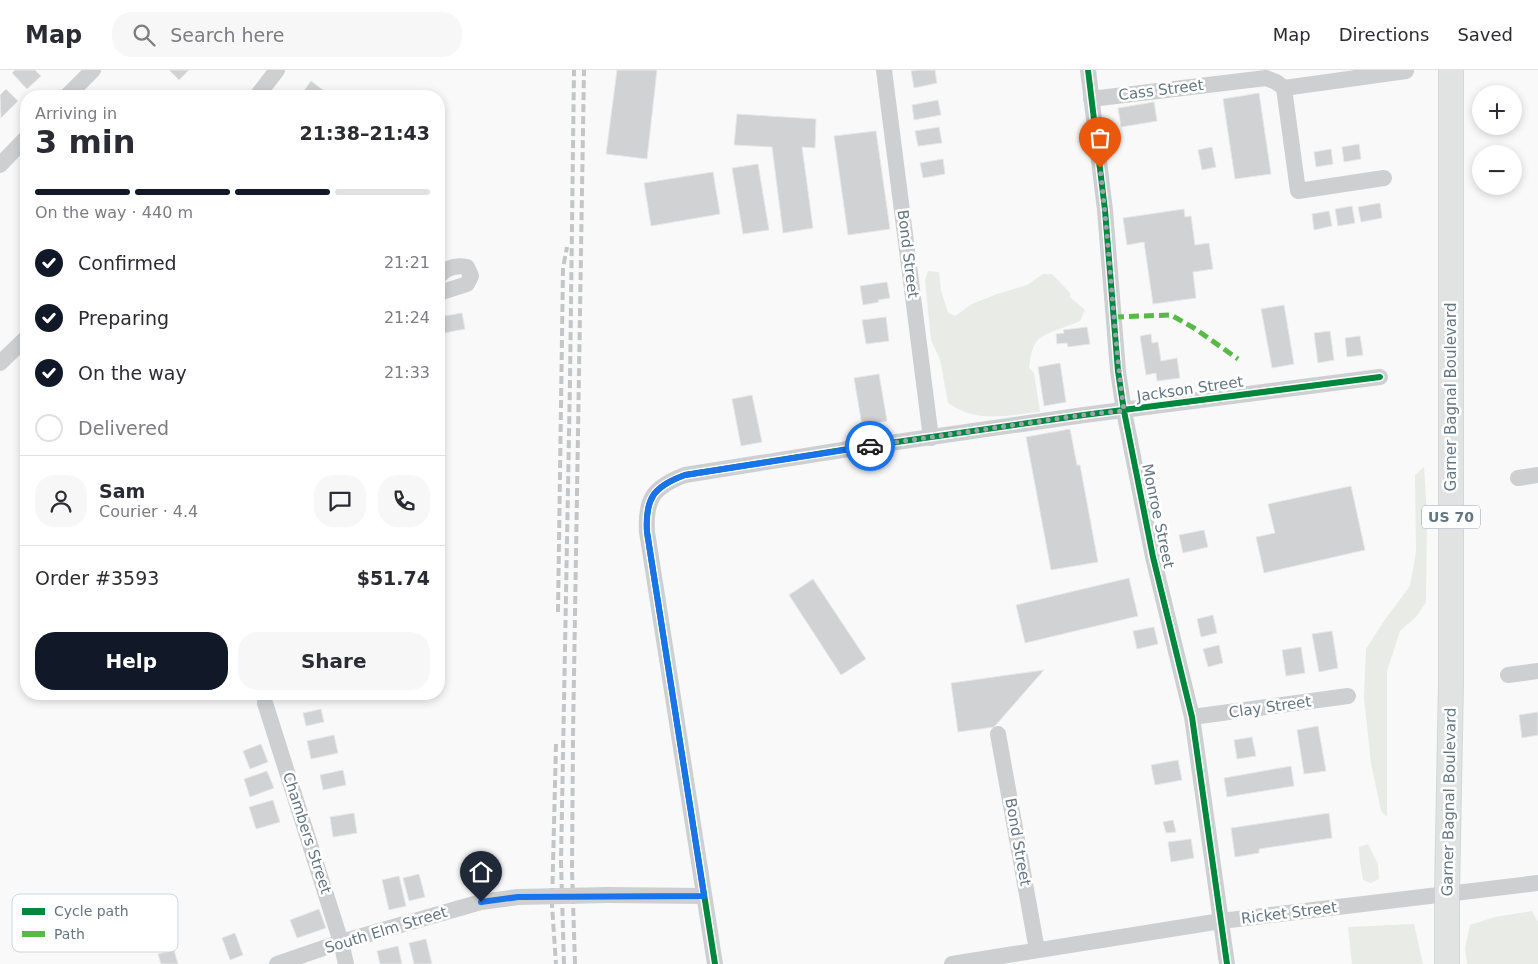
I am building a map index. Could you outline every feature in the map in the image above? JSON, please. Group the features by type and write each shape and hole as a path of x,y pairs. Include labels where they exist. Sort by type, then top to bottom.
{"highway":[{"name":"Garner Bagnal Boulevard","path":"1447,964 1451,682 1451,70"}],"street":[{"path":"73,90 93,70"},
{"path":"262,90 277,70"},
{"name":"Bond Street","path":"884,70 931,438"},
{"name":"Monroe Street","path":"1088,70 1105,210 1118,371 1124,411 1153,557 1192,717 1227,964"},
{"path":"1384,178 1298,191 1284,88 1406,71"},
{"name":"Cass Street","path":"1091,99 1266,78 1284,88"},
{"path":"0,165 20,144"},
{"path":"445,271 457,266 467,267 471,276 467,284 445,291"},
{"path":"0,362 20,344"},
{"name":"Jackson Street","path":"704,896 647,532 646,513 653,495 667,482 685,475 1090,414 1380,377"},
{"path":"1518,478 1538,476"},
{"path":"1508,675 1538,671"},
{"name":"Clay Street","path":"1192,717 1348,696"},
{"name":"Chambers Street","path":"265,703 341,942 346,964"},
{"name":"Bond Street","path":"998,734 1037,950"},
{"name":"Ricket Street","path":"952,964 1221,921 1538,883"},
{"name":"South Elm Street","path":"277,964 341,942 481,902 518,897 607,895 704,896"},
{"path":"704,896 715,964"}],"shaded area":[{"path":"928,271 939,272 941,290 948,313 955,316 972,304 1027,285 1043,274 1052,274 1070,293 1070,297 1085,310 1080,321 1045,335 1033,347 1029,368 1034,373 1040,412 1004,416 982,416 959,410 948,403 940,359 931,340 925,280"},
{"path":"1424,467 1427,515 1426,602 1417,616 1400,631 1387,671 1387,817 1381,811 1371,763 1364,698 1366,649 1410,586 1416,552 1415,475"},
{"path":"1368,844 1378,864 1379,879 1371,883 1363,880 1360,862 1359,847"},
{"path":"1532,911 1538,922 1538,964 1467,964 1465,948 1470,925 1495,917"},
{"path":"1414,924 1423,964 1352,964 1348,927"}],"building":[{"path":"15,70 35,70 41,76 27,89 12,73"},
{"path":"169,70 189,70 179,80"},
{"path":"617,70 657,70 647,159 606,154"},
{"path":"935,70 937,83 914,88 911,71"},
{"path":"311,81 323,90 304,90"},
{"path":"6,89 18,101 1,118 0,95"},
{"path":"1259,93 1271,174 1235,179 1223,99"},
{"path":"938,100 941,115 914,120 912,105"},
{"path":"1154,102 1157,121 1121,127 1118,108"},
{"path":"737,114 816,119 815,148 802,147 813,228 783,233 772,147 734,145"},
{"path":"939,127 942,143 918,146 915,131"},
{"path":"876,131 890,229 848,235 834,136"},
{"path":"1359,144 1361,159 1344,162 1342,147"},
{"path":"1212,147 1216,167 1202,170 1198,150"},
{"path":"1331,149 1333,164 1316,167 1314,152"},
{"path":"943,159 945,174 923,178 920,163"},
{"path":"758,164 769,230 743,234 732,168"},
{"path":"713,172 720,214 651,226 644,183"},
{"path":"1380,203 1382,218 1361,222 1358,207"},
{"path":"1352,206 1355,223 1338,226 1335,209"},
{"path":"1184,209 1185,217 1191,216 1195,245 1209,243 1213,269 1193,272 1196,298 1153,304 1144,242 1127,245 1123,218"},
{"path":"1329,211 1332,226 1314,230 1312,214"},
{"path":"887,282 890,298 863,305 860,286"},
{"path":"1284,305 1294,364 1272,368 1261,309"},
{"path":"462,313 465,329 445,333 445,316"},
{"path":"886,317 889,341 866,344 862,320"},
{"path":"1087,327 1090,344 1068,347 1067,343 1057,344 1056,334 1064,333 1063,330"},
{"path":"1330,331 1334,360 1318,363 1314,333"},
{"path":"1151,334 1152,343 1158,342 1161,361 1177,358 1180,378 1157,381 1156,373 1146,375 1140,336"},
{"path":"1360,336 1363,355 1347,357 1345,338"},
{"path":"1060,363 1066,402 1044,406 1038,367"},
{"path":"879,374 887,421 862,425 854,378"},
{"path":"752,395 762,442 741,446 732,399"},
{"path":"1070,429 1077,465 1080,465 1098,562 1051,570 1026,437"},
{"path":"1351,486 1365,550 1264,573 1256,537 1275,533 1268,504"},
{"path":"1204,530 1208,547 1183,553 1179,535"},
{"path":"1129,578 1138,616 1025,643 1016,605"},
{"path":"813,579 866,659 841,675 789,595"},
{"path":"1213,615 1217,633 1201,637 1197,619"},
{"path":"1154,627 1158,644 1137,649 1133,631"},
{"path":"1332,631 1338,668 1319,672 1312,634"},
{"path":"1219,645 1223,663 1208,667 1203,649"},
{"path":"1301,647 1305,673 1286,676 1282,650"},
{"path":"1044,670 994,727 958,732 951,683"},
{"path":"321,709 324,722 306,726 303,713"},
{"path":"1538,712 1538,735 1522,738 1519,715"},
{"path":"1318,726 1326,771 1304,774 1297,730"},
{"path":"334,735 338,753 311,759 307,741"},
{"path":"1252,737 1256,756 1237,759 1234,740"},
{"path":"261,744 268,762 250,769 243,751"},
{"path":"1178,760 1182,780 1155,785 1151,765"},
{"path":"1291,766 1294,786 1227,797 1224,778"},
{"path":"343,770 346,785 323,790 320,775"},
{"path":"267,771 274,788 250,797 244,779"},
{"path":"273,800 280,822 256,829 249,807"},
{"path":"354,813 357,833 333,837 330,817"},
{"path":"1329,813 1332,838 1259,849 1259,853 1235,857 1231,828"},
{"path":"1173,820 1176,832 1166,833 1163,822"},
{"path":"1191,839 1194,858 1171,862 1168,842"},
{"path":"419,874 425,897 409,901 403,878"},
{"path":"399,876 406,906 389,910 382,880"},
{"path":"319,909 326,928 297,938 290,920"},
{"path":"235,933 243,955 230,960 222,938"},
{"path":"426,939 432,964 414,964 409,943"},
{"path":"398,946 402,964 380,964 377,951"},
{"path":"175,952 178,964 161,964 158,954"}],"railway":[{"path":"564,964 561,862 574,70"},
{"path":"575,964 572,870 573,736 584,70"},
{"path":"558,612 563,268 567,247"},
{"path":"556,744 552,905 556,964"}],"marked path":[{"path":"1114,317 1171,315 1194,328 1238,359"}],"cycle path":[{"path":"1088,70 1105,210 1118,371 1124,411 1153,557 1192,717 1227,964"},
{"path":"715,964 647,532 650,503 658,490 665,484 685,475 855,448 1084,415 1380,377"}],"way so far":[{"path":"870,446 1097,413 1124,411 1118,371 1100,168"}],"route":[{"path":"481,902 518,897 607,895 704,896 647,532 646,513 653,495 667,482 685,475 870,446"}]}
